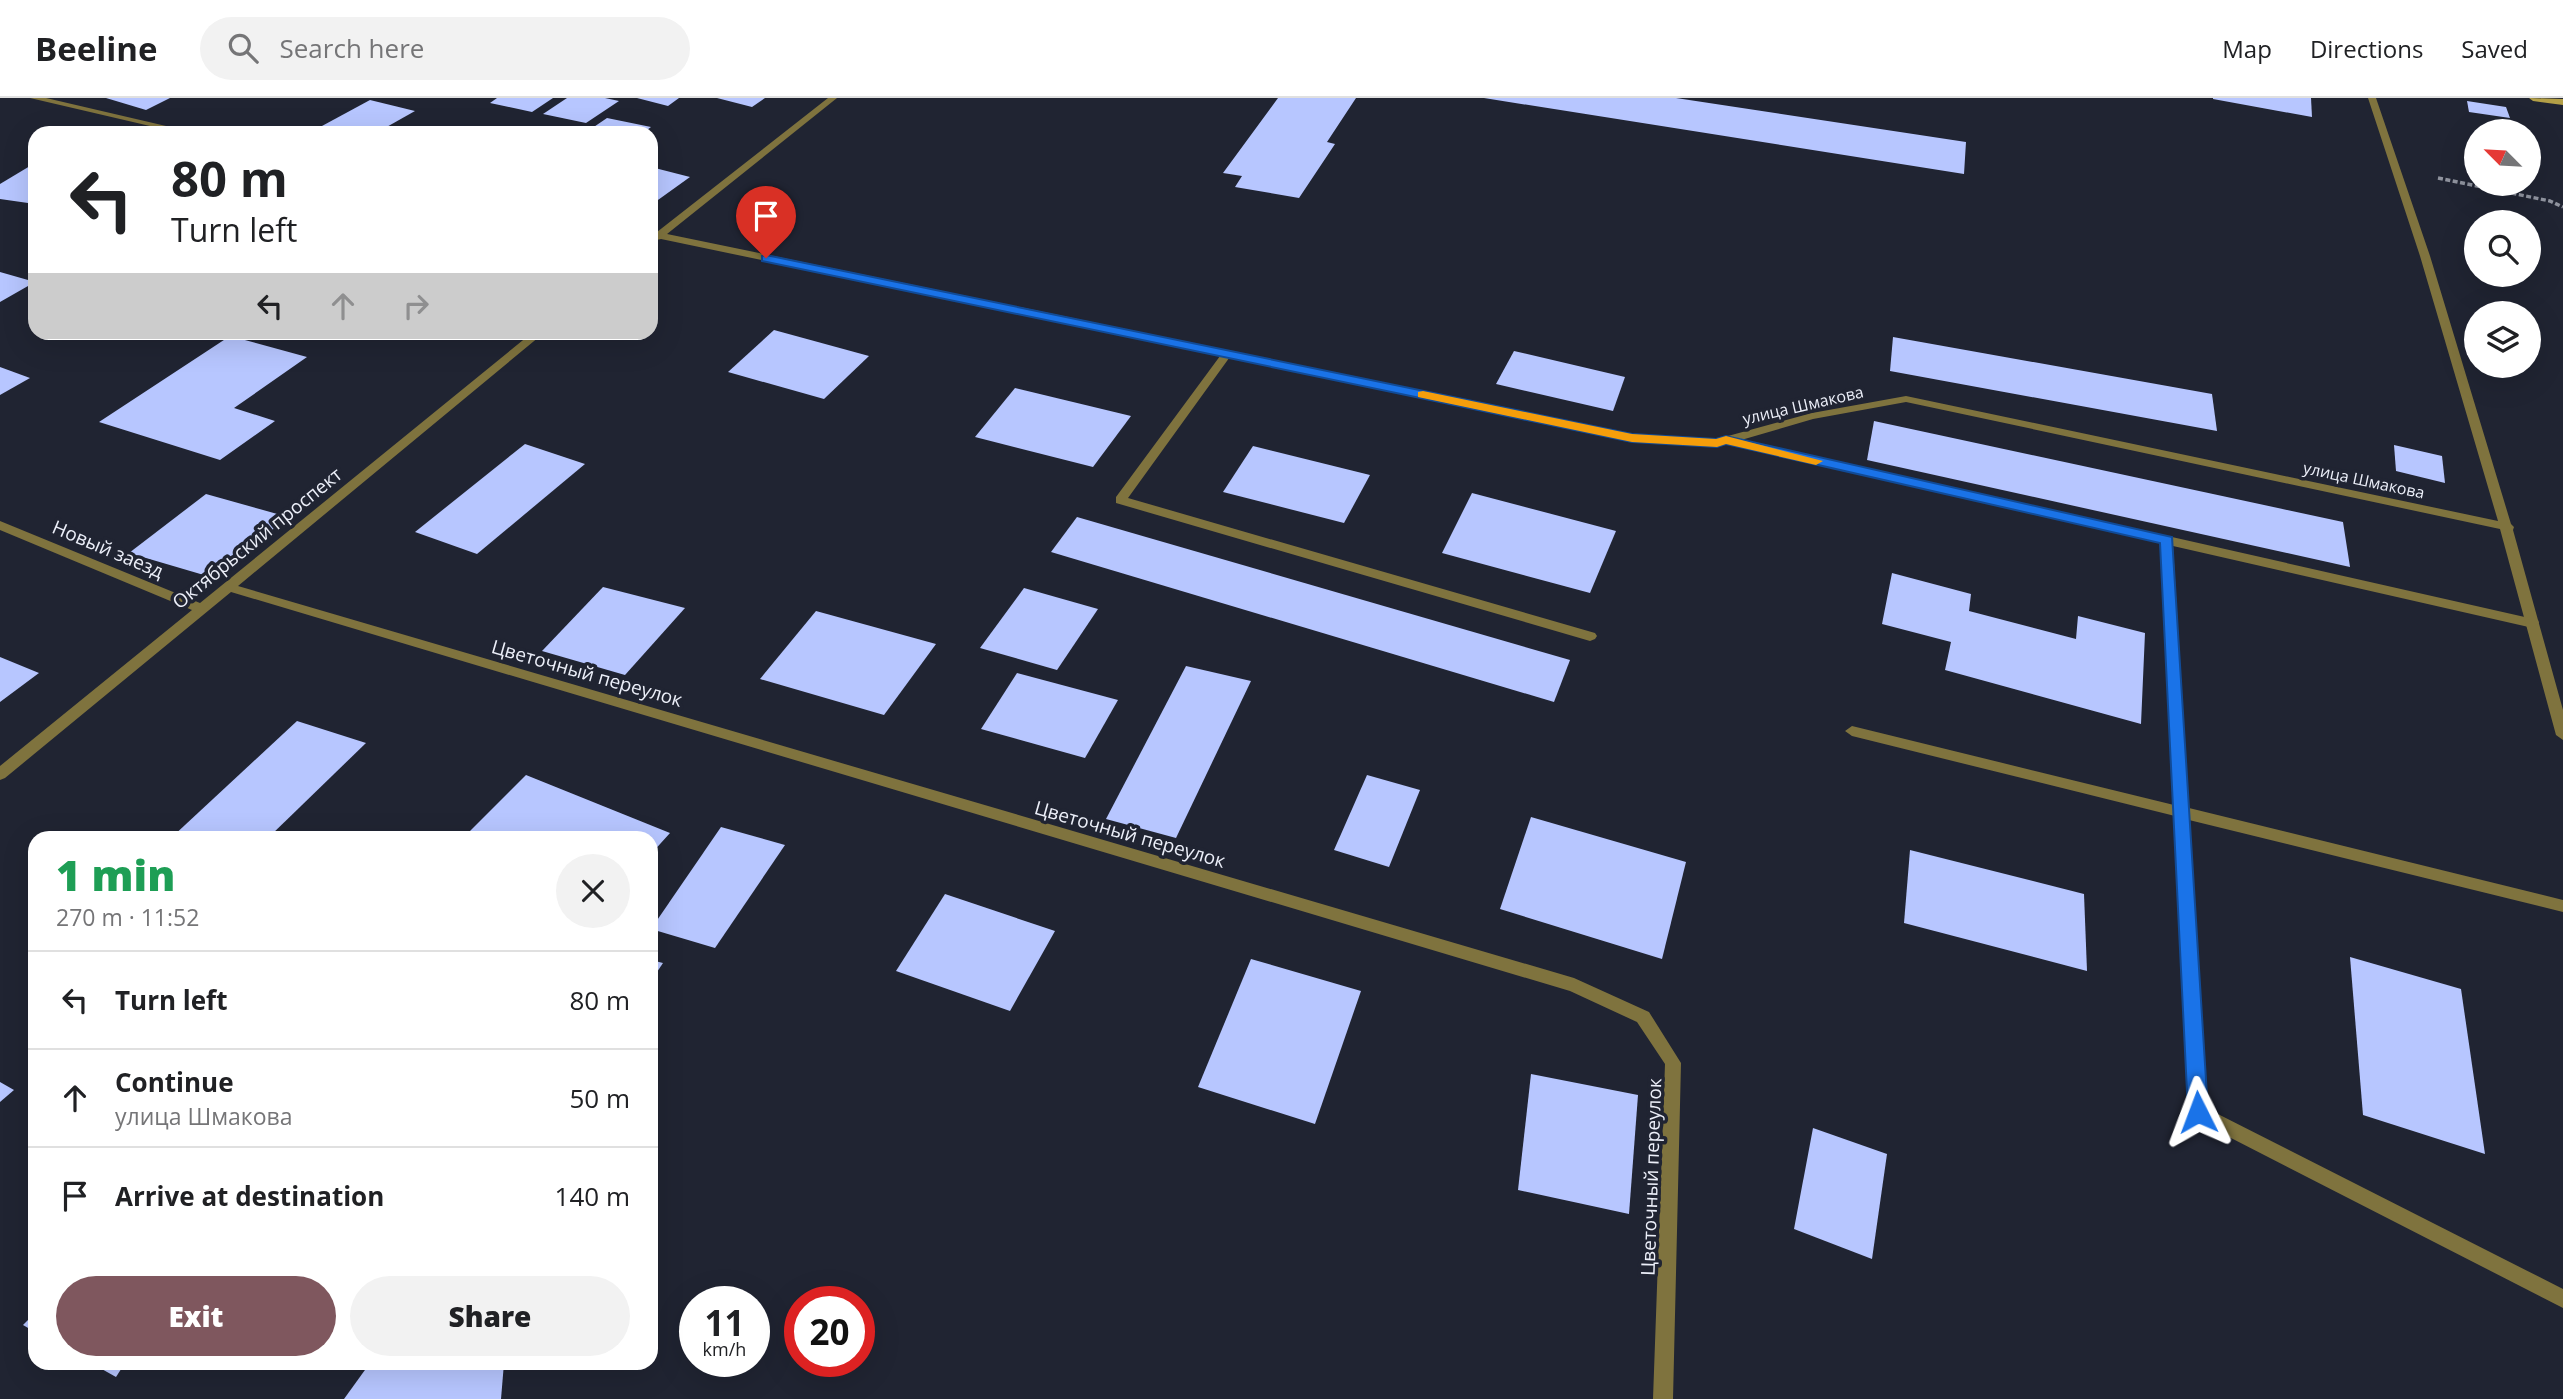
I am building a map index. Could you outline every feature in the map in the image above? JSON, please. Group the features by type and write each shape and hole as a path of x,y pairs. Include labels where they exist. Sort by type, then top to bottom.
{"street":[{"path":"34,98 160,126"},
{"path":"658,233 833,98"},
{"path":"2372,98 2398,169 2508,527 2563,736"},
{"path":"2533,98 2563,102"},
{"name":"улица Шмакова","path":"658,238 1632,438 1717,443 1812,416 1906,399 2508,527"},
{"name":"Октябрьский проспект","path":"0,774 530,340"},
{"path":"1227,354 1120,500 1590,636"},
{"path":"1726,440 2533,623"},
{"name":"Новый заезд","path":"0,525 201,609"},
{"path":"2167,540 2198,1112 2563,1299"},
{"name":"Цветочный переулок","path":"228,587 1574,985 1643,1017 1673,1063 1663,1399"},
{"path":"1852,731 2563,906"}],"path":[{"path":"2398,169 2550,201 2563,207"}],"building":[{"path":"106,98 170,98 146,110"},
{"path":"497,98 553,98 532,112 490,103"},
{"path":"567,98 605,98 619,101 586,123 543,114"},
{"path":"637,98 679,98 668,106"},
{"path":"717,98 765,98 752,107"},
{"path":"1278,98 1356,98 1327,142 1335,144 1299,198 1235,187 1242,176 1223,173"},
{"path":"1484,98 1676,98 1966,142 1964,174"},
{"path":"2311,98 2312,117 2213,99"},
{"path":"370,100 415,111 388,126 322,126"},
{"path":"2467,101 2506,107 2510,118 2469,112"},
{"path":"607,118 646,126 595,126"},
{"path":"28,167 28,203 0,199 0,184"},
{"path":"658,169 690,177 658,200"},
{"path":"0,272 28,280 28,286 0,302"},
{"path":"774,330 869,356 824,399 728,372"},
{"path":"1893,337 2212,394 2217,431 1890,371"},
{"path":"224,340 245,340 307,357 234,408 275,421 220,460 99,422"},
{"path":"1514,351 1625,377 1613,411 1496,384"},
{"path":"0,367 30,378 0,395"},
{"path":"1015,388 1131,416 1093,467 975,437"},
{"path":"1874,421 2343,522 2350,567 1867,460"},
{"path":"525,444 585,464 477,554 415,532"},
{"path":"2394,445 2442,456 2445,483 2396,471"},
{"path":"1253,446 1370,475 1344,523 1223,492"},
{"path":"1472,493 1616,531 1590,593 1442,553"},
{"path":"206,494 288,517 214,578 129,553"},
{"path":"1077,517 1570,660 1554,702 1051,552"},
{"path":"1892,573 1971,594 1969,611 2076,639 2078,616 2145,633 2141,724 1945,670 1951,642 1882,624"},
{"path":"603,587 685,608 625,675 542,651"},
{"path":"1024,588 1098,609 1057,670 980,648"},
{"path":"816,611 936,644 884,715 760,679"},
{"path":"0,657 39,673 0,702"},
{"path":"1186,666 1251,681 1176,838 1106,819"},
{"path":"1017,673 1118,700 1085,758 981,729"},
{"path":"297,721 366,743 275,831 179,831"},
{"path":"526,775 670,833 658,846 658,831 470,831"},
{"path":"1367,775 1420,790 1389,867 1334,850"},
{"path":"1531,817 1686,862 1662,959 1500,909"},
{"path":"721,827 785,845 715,948 658,931 658,919"},
{"path":"1910,850 2084,894 2087,971 1904,923"},
{"path":"945,894 1055,931 1010,1011 896,971"},
{"path":"2350,957 2461,989 2485,1154 2363,1115"},
{"path":"1251,959 1361,991 1315,1124 1198,1087"},
{"path":"1531,1074 1638,1095 1629,1214 1518,1190"},
{"path":"0,1082 14,1090 0,1102"},
{"path":"1813,1128 1887,1154 1872,1259 1794,1229"},
{"path":"104,1370 120,1370 116,1377"},
{"path":"365,1370 503,1370 501,1399 344,1399"}],"slow traffic":[{"path":"1423,394 1632,438 1717,443 1726,440 1816,461"}],"route":[{"path":"766,258 1632,438 1717,443 1726,440 2167,540 2198,1112"}]}
